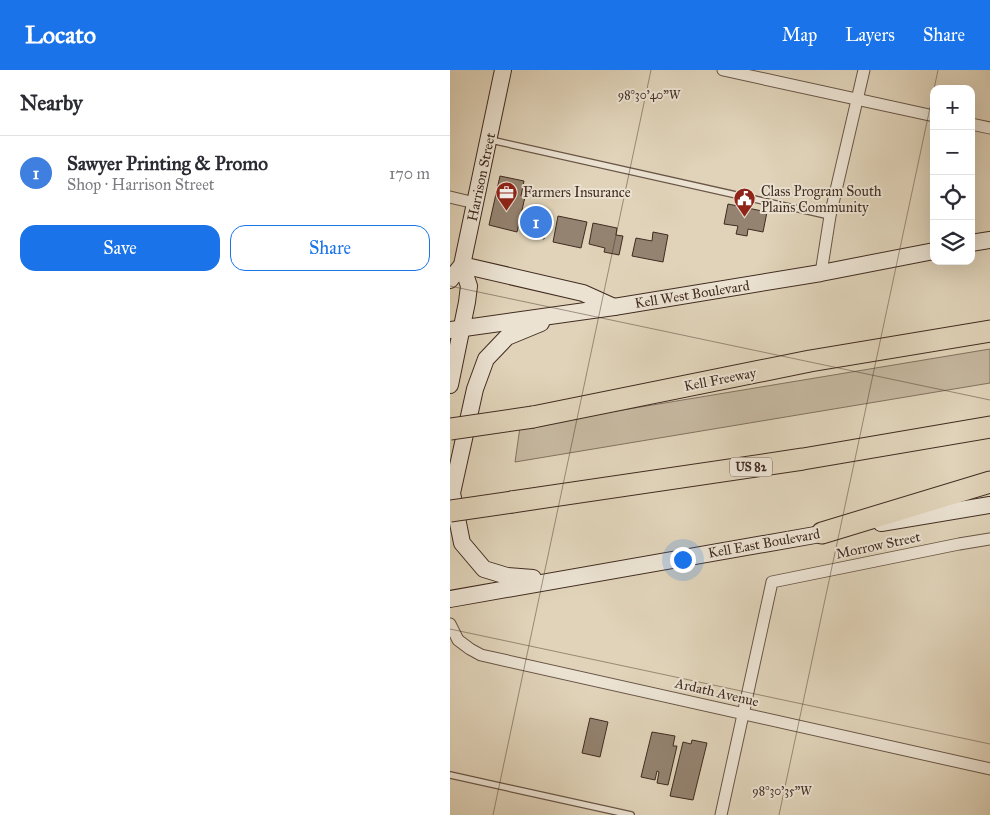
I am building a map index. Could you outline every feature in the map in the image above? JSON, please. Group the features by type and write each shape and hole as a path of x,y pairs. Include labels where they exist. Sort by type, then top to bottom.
{"highway":[{"name":"Kell Freeway","path":"450,428 533,417 810,361 990,331"},
{"name":"US 82","path":"450,511 803,459 990,427"},
{"path":"803,459 990,441"},
{"path":"822,533 990,482"}],"main road":[{"name":"Harrison Street","path":"450,280 462,265 504,70"},
{"path":"975,242 990,240"},
{"name":"Kell West Boulevard","path":"456,329 614,307 821,272 930,251"},
{"path":"462,265 583,293 614,307"},
{"path":"450,385 456,329 469,286 462,265"},
{"path":"554,580 507,576 484,569 462,544 452,493 475,389 486,359 507,337 561,315"},
{"name":"Kell East Boulevard","path":"450,599 990,505"}],"street":[{"path":"723,70 930,115"},
{"path":"821,272 830,216 864,70"},
{"path":"975,125 990,128"},
{"path":"450,197 475,203"},
{"name":"Morrow Street","path":"743,714 772,582 990,539"},
{"name":"Ardath Avenue","path":"450,624 458,640 481,655 990,769"},
{"path":"721,815 743,714"}],"lane":[{"path":"488,140 830,216"},
{"path":"450,775 631,815"}],"shaded area":[{"path":"990,349 990,383 515,462 520,427"}],"building":[{"name":"Farmers Insurance","path":"500,176 524,181 521,196 525,197 517,232 489,225"},
{"name":"Class Program South Plains Community","path":"728,204 767,212 763,232 748,229 747,236 736,234 738,226 724,224"},
{"path":"527,209 550,214 544,239 532,236 533,232 523,230"},
{"path":"558,216 587,222 581,248 553,242"},
{"path":"593,223 617,228 616,235 623,236 619,255 604,252 605,248 589,244"},
{"path":"653,232 668,235 663,262 632,256 636,238 652,241"},
{"path":"590,718 608,722 600,757 582,753"},
{"path":"652,732 675,736 673,746 677,746 668,785 657,783 659,772 657,771 655,780 641,777"},
{"path":"692,740 707,743 693,800 670,796 683,742 691,744"}],"place":[{"name":"Farmers Insurance","path":"507,211"},
{"name":"Class Program South Plains Community","path":"745,218"},
{"name":"Sawyer Printing & Promo","path":"536,222"}]}
